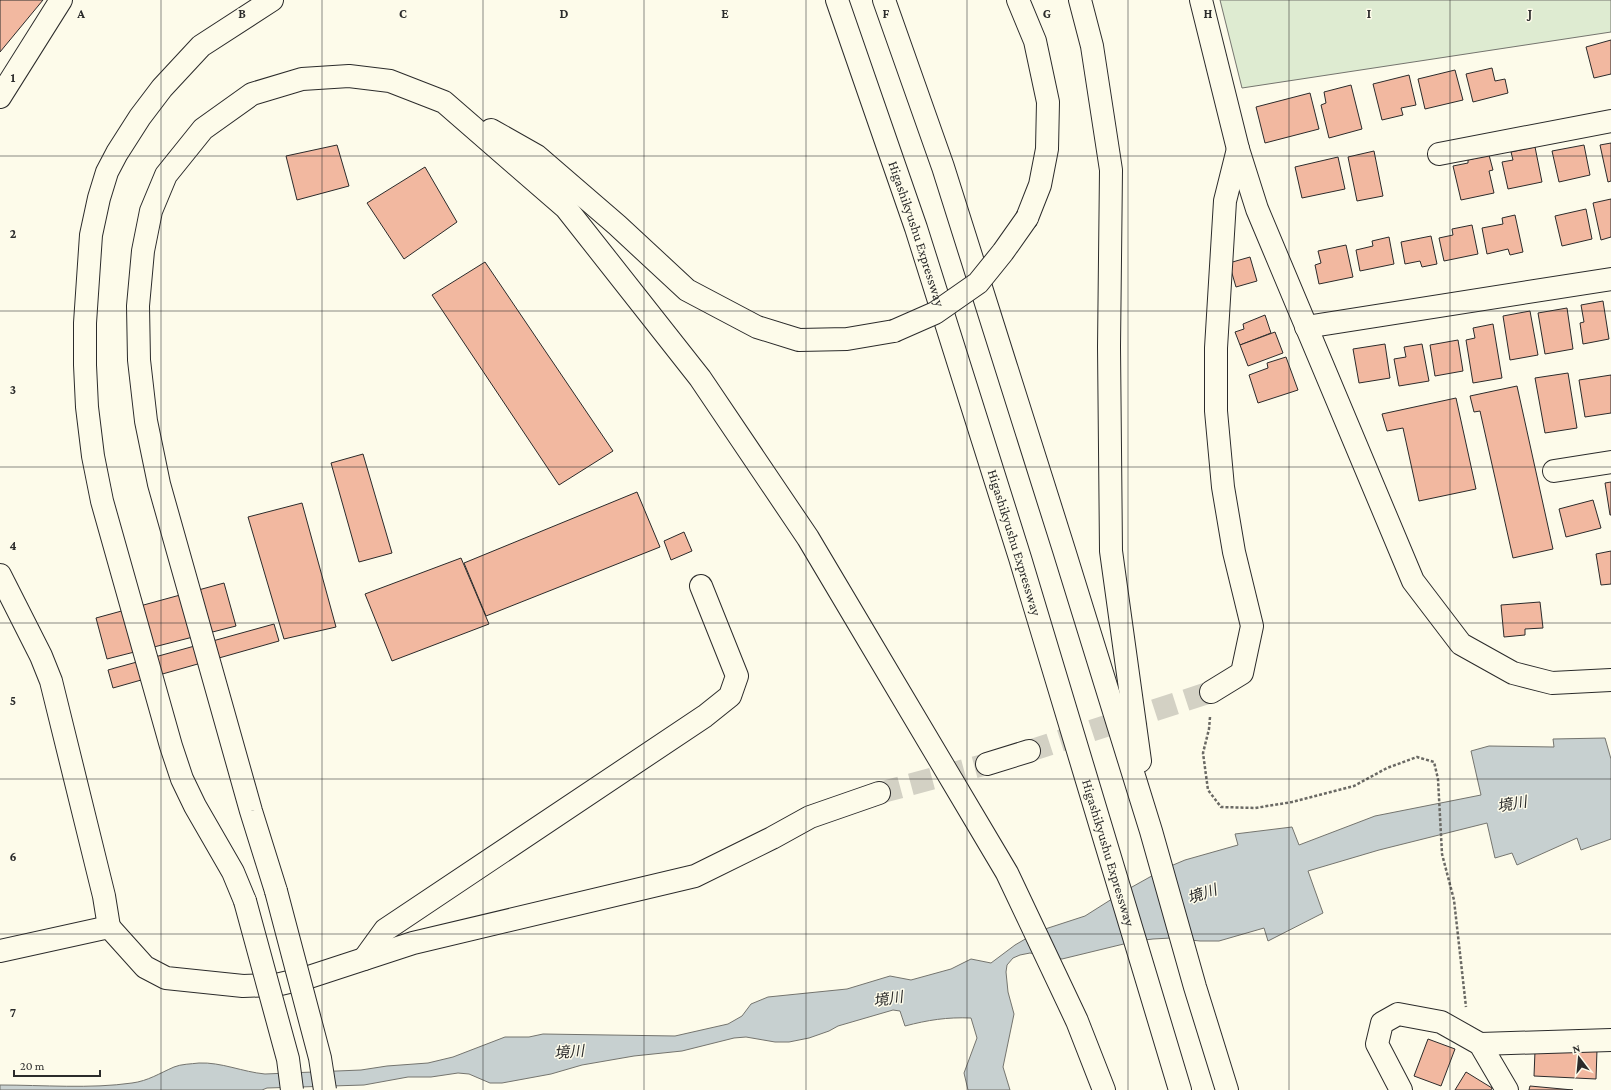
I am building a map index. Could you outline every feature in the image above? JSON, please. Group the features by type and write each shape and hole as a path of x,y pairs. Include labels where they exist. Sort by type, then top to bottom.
{"main road":[{"path":"0,97 62,0"},
{"path":"252,0 201,46 162,88 140,117 117,153 107,172 99,198 91,235 85,323 85,365 91,435 102,501 171,746 182,779 195,806 233,872 245,901 288,1059 292,1090"},
{"path":"201,46 272,0"},
{"name":"Higashikyushu Expressway","path":"837,0 920,243 1018,550 1180,1090"},
{"path":"884,0 943,168 1062,542 1227,1090"},
{"path":"325,1090 320,1058 276,891 251,811 159,484 146,421 140,360 138,306 143,251 151,211 166,175 203,128 252,94 302,79 349,76 390,81 444,102 537,156 617,224 687,290 757,327 799,340 847,340 894,331 935,313 978,283 1003,252 1027,218 1040,184 1046,149 1048,102 1035,40 1018,0"},
{"path":"1080,0 1092,46 1111,170 1109,347 1111,551 1150,831"},
{"path":"1201,0 1238,149 1257,209 1413,581 1462,644 1513,673 1552,683 1611,680"},
{"path":"444,102 566,208 700,378 808,538 1007,873 1077,1022 1104,1090"},
{"path":"1439,154 1611,121"},
{"path":"1211,692 1242,673 1252,626 1234,552 1223,487 1216,411 1216,348 1225,201 1238,149"},
{"path":"1306,326 1611,280"},
{"path":"1554,471 1611,462"},
{"path":"0,576 41,656 51,681 104,896 109,927 145,967 166,978 243,986 276,985 306,978 413,943 695,876 810,818 879,793"},
{"path":"364,959 385,930 706,716 730,696 737,676 701,586"},
{"path":"987,764 1029,751"},
{"path":"0,950 109,927"},
{"path":"1401,1090 1377,1044 1382,1023 1398,1014 1441,1022 1480,1044 1507,1090"},
{"path":"1480,1044 1611,1040"}],"path":[{"path":"1211,692 1209,730 1203,753 1208,790 1221,807 1255,808 1292,802 1354,786 1387,768 1417,757 1434,762 1438,779 1442,854 1454,900 1466,1010 1480,1044"}],"green space":[{"path":"1220,0 1611,0 1611,32 1242,88"}],"water":[{"name":"境川","path":"1605,738 1611,759 1611,839 1581,850 1577,838 1517,865 1512,853 1495,858 1487,823 1379,850 1308,871 1323,913 1268,941 1264,928 1219,941 1171,938 1153,939 1136,941 1062,959 1030,953 1013,958 1007,965 1006,972 1008,992 1014,1014 1003,1067 1010,1090 968,1090 964,1073 977,1038 971,1018 938,1019 905,1026 900,1011 893,1010 838,1026 809,1038 789,1042 775,1042 746,1037 734,1038 682,1051 634,1056 582,1065 551,1074 502,1083 490,1083 469,1074 458,1073 431,1077 408,1077 364,1085 267,1088 262,1090 0,1090 0,1085 100,1086 132,1083 149,1079 177,1066 199,1063 216,1064 265,1074 361,1070 387,1066 428,1063 453,1057 505,1037 529,1037 543,1034 675,1036 728,1024 742,1016 751,1004 768,997 847,989 890,976 911,980 951,969 971,959 991,963 1015,945 1039,931 1085,916 1123,892 1166,868 1185,860 1238,845 1235,834 1292,827 1299,845 1375,816 1481,795 1471,751 1489,746 1554,747 1553,739"}],"building":[{"path":"0,0 43,0 0,52"},
{"path":"1611,40 1611,74 1594,78 1586,47"},
{"path":"1492,68 1495,81 1505,79 1508,93 1473,102 1466,74"},
{"path":"1455,70 1463,100 1425,109 1418,79"},
{"path":"1409,75 1416,105 1401,108 1403,115 1382,120 1373,84"},
{"path":"1351,85 1362,129 1329,138 1321,105 1326,103 1324,92"},
{"path":"1310,93 1319,129 1265,143 1256,107"},
{"path":"1611,143 1611,181 1608,182 1600,145"},
{"path":"337,145 349,186 297,200 286,156"},
{"path":"1584,145 1590,175 1559,182 1552,151"},
{"path":"1535,147 1542,182 1508,189 1502,162 1513,160 1511,152"},
{"path":"1374,151 1383,196 1357,201 1348,157"},
{"path":"1489,155 1493,170 1489,171 1494,193 1461,200 1453,166 1468,163 1468,160"},
{"path":"1338,157 1345,189 1302,198 1295,167"},
{"path":"425,167 457,222 404,259 367,203"},
{"path":"1611,199 1611,237 1601,240 1593,203"},
{"path":"1586,209 1592,239 1562,246 1555,216"},
{"path":"1515,215 1523,252 1510,255 1508,249 1487,254 1482,228 1503,224 1502,218"},
{"path":"1472,225 1478,254 1444,261 1439,238 1453,235 1452,229"},
{"path":"1431,236 1437,264 1422,267 1420,261 1405,264 1401,242"},
{"path":"1389,237 1394,264 1360,271 1356,250 1373,246 1372,241"},
{"path":"1346,245 1353,277 1319,284 1315,265 1321,263 1318,251"},
{"path":"1250,257 1257,281 1236,287 1229,263"},
{"path":"485,262 613,451 559,485 432,295"},
{"path":"1603,301 1609,339 1583,344 1580,323 1584,322 1581,305"},
{"path":"1567,308 1573,349 1545,354 1538,313"},
{"path":"1530,311 1538,355 1510,360 1503,316"},
{"path":"1265,315 1271,333 1240,345 1235,332 1244,329 1243,324"},
{"path":"1493,324 1502,378 1473,383 1466,340 1475,338 1473,328"},
{"path":"1275,332 1283,353 1248,366 1240,345"},
{"path":"1458,340 1463,371 1435,376 1430,345"},
{"path":"1385,344 1390,378 1359,383 1353,349"},
{"path":"1422,344 1429,381 1399,386 1394,359 1406,357 1404,347"},
{"path":"1286,357 1298,390 1258,403 1249,375 1268,368 1267,363"},
{"path":"1568,373 1577,428 1545,433 1535,378"},
{"path":"1611,375 1611,413 1585,417 1579,380"},
{"path":"1517,386 1553,549 1513,558 1480,411 1474,412 1470,396"},
{"path":"1456,398 1476,489 1419,501 1403,428 1387,431 1382,414"},
{"path":"363,454 392,553 359,562 331,463"},
{"path":"1611,482 1611,515 1610,515 1605,483"},
{"path":"637,492 660,547 486,616 464,563"},
{"path":"1593,500 1601,528 1566,537 1559,509"},
{"path":"302,503 336,627 284,639 248,517"},
{"path":"684,532 692,551 671,560 664,541"},
{"path":"1611,551 1611,584 1601,585 1596,554"},
{"path":"461,558 489,624 392,661 365,594"},
{"path":"224,583 236,626 107,659 96,618"},
{"path":"1540,602 1543,628 1525,629 1525,635 1504,637 1501,605"},
{"path":"274,624 279,641 113,688 108,670"},
{"path":"1428,1039 1455,1049 1441,1086 1414,1076"},
{"path":"1597,1050 1596,1079 1534,1076 1535,1051"},
{"path":"1466,1072 1492,1088 1491,1090 1455,1090"},
{"path":"1530,1086 1573,1090 1529,1090"}],"tunnel":[{"path":"1029,751 1211,692"},
{"path":"879,793 987,764"}]}
